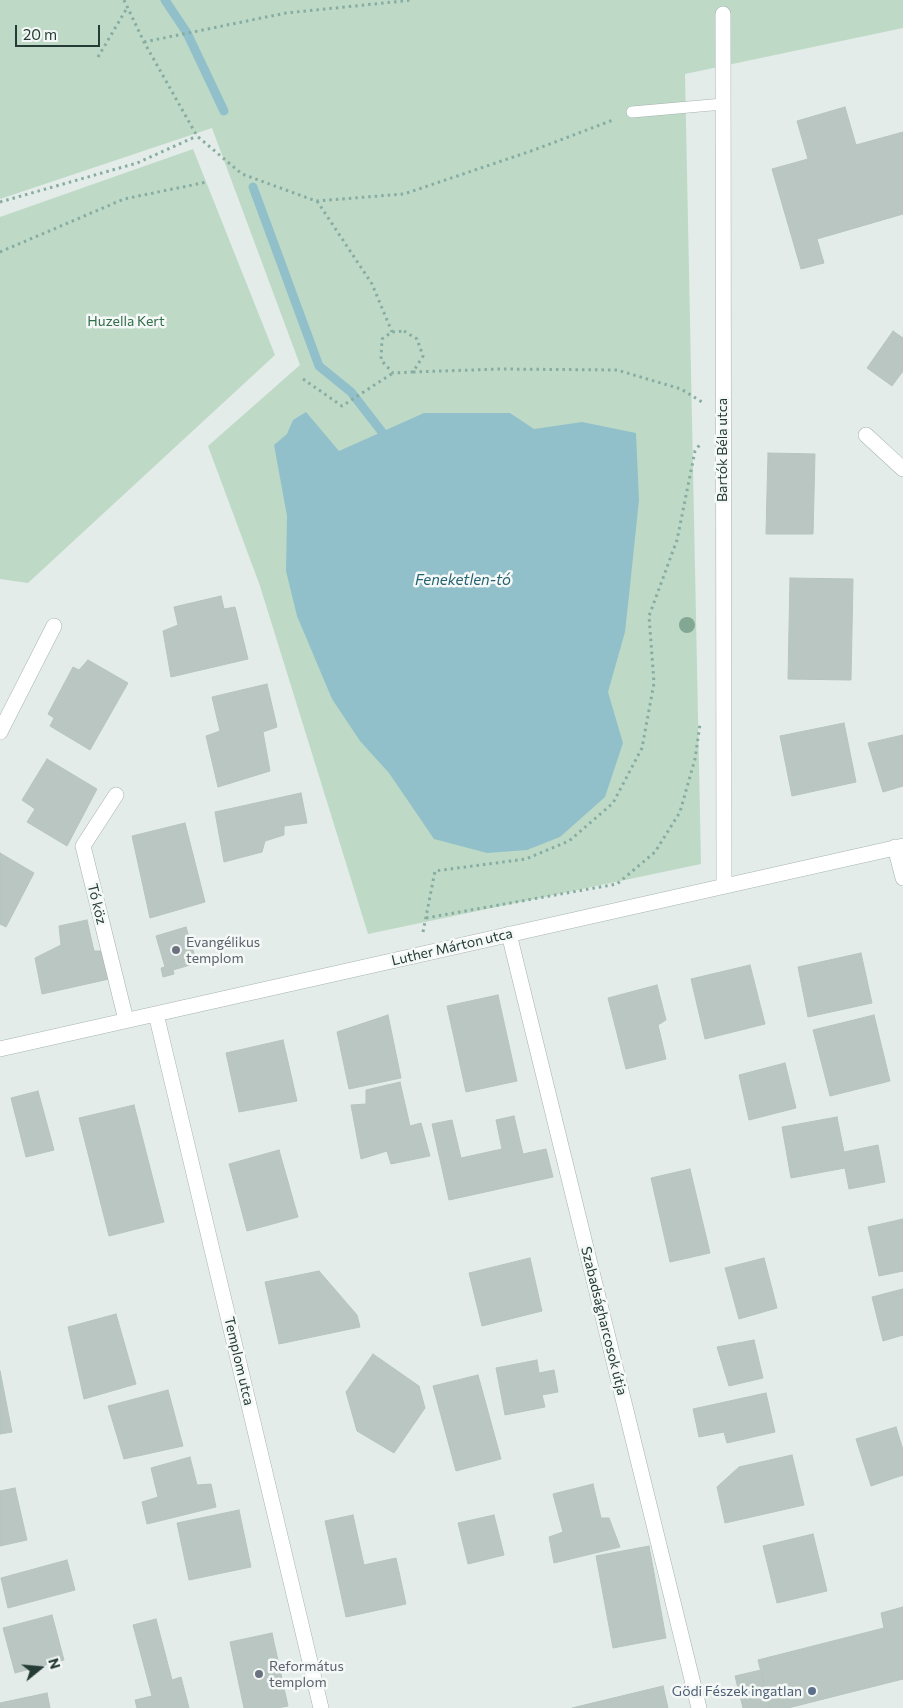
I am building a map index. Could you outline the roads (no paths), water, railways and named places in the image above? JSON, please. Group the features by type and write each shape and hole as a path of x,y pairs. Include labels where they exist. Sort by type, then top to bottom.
{"street":[{"name":"Bartók Béla utca","path":"724,14 722,413 724,886"},
{"path":"866,435 903,469"},
{"path":"0,732 54,626"},
{"name":"Tó köz","path":"116,795 83,846 126,1020"},
{"name":"Luther Márton utca","path":"0,1048 899,847"},
{"path":"899,847 903,878"},
{"name":"Szabadságharcosok útja","path":"509,934 699,1708"},
{"name":"Templom utca","path":"156,1014 321,1708"}],"lane":[{"path":"632,112 723,104"}],"water":[{"name":"Feneketlen-tó","path":"306,412 339,451 424,413 510,413 534,429 582,422 636,433 639,500 630,586 625,632 608,692 623,743 605,797 560,837 527,850 487,853 434,839 389,773 360,741 332,699 297,616 286,571 287,516 274,445 287,434 293,420"}],"waterway":[{"path":"165,0 187,33 224,111"},
{"path":"253,187 319,366 351,392 382,432"}],"place":[{"name":"Evangélikus templom","path":"176,950"},
{"name":"Református templom","path":"259,1674"},
{"name":"Gödi Fészek ingatlan","path":"812,1691"}],"park label":[{"name":"Huzella Kert","path":"126,321"}]}
